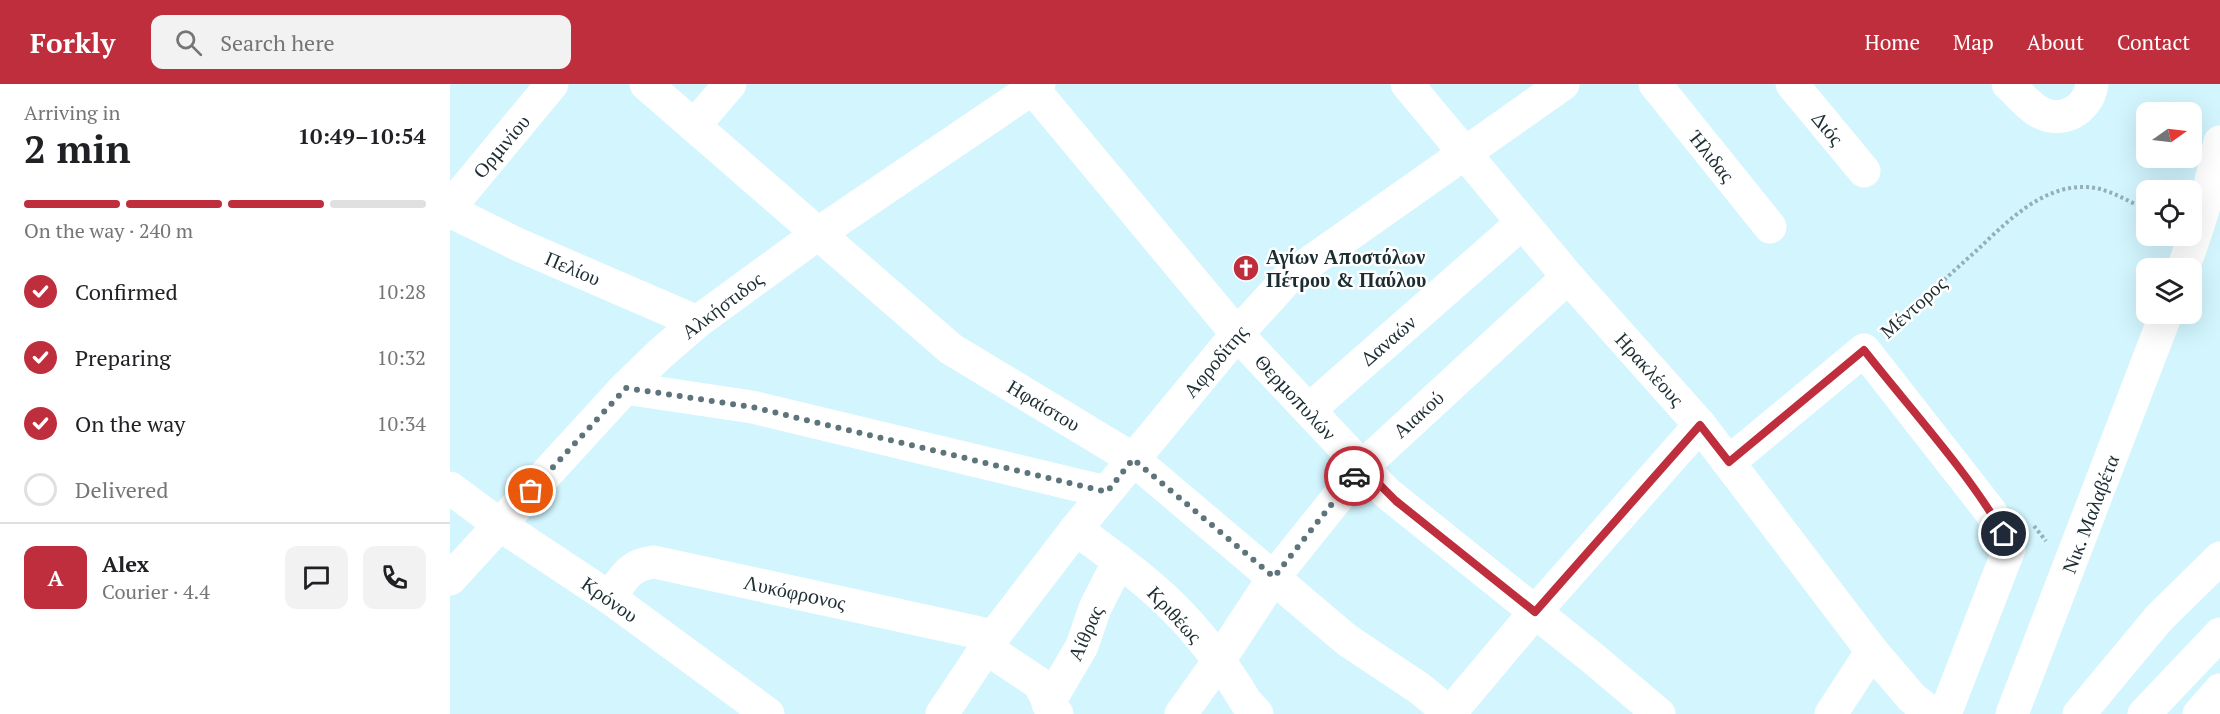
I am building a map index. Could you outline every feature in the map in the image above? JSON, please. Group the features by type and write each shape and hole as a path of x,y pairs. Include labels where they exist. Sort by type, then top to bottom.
{"street":[{"name":"Ορμινίου","path":"450,209 552,84"},
{"name":"Ηφαίστου","path":"646,84 951,349 1133,459 1347,640 1419,688 1451,713"},
{"path":"694,126 730,84"},
{"name":"Ηρακλέους","path":"1407,84 1568,277 1700,425 1872,651 1912,698 1933,714"},
{"name":"Αφροδίτης","path":"942,714 990,642 1076,529 1237,334 1289,277 1563,84"},
{"name":"Ήλιδας","path":"1655,84 1770,227"},
{"name":"Διός","path":"1792,84 1864,171"},
{"path":"2008,84 2034,109 2053,117 2069,115 2083,106 2088,100 2092,84"},
{"name":"Αλκήστιδος","path":"450,579 626,388 658,355 697,322 819,233 1034,85"},
{"name":"Θερμοπυλών","path":"1034,85 1237,334 1362,467 1396,501 1659,714"},
{"path":"2187,258 2214,175 2220,142"},
{"name":"Πελίου","path":"450,209 519,245 697,322"},
{"name":"Δαναών","path":"1309,410 1522,223"},
{"name":"Αιακού","path":"1181,714 1274,577 1362,467 1568,277"},
{"name":"Νικ. Μαλαβέτα","path":"2012,714 2162,324"},
{"path":"1864,350 1990,511 2004,534 2009,549 1945,714"},
{"name":"Μέντορος","path":"1729,462 1864,350"},
{"path":"626,388 752,407 1107,492"},
{"path":"1451,713 1535,612 1700,425"},
{"name":"Κρόνου","path":"450,488 500,525 610,598 768,714"},
{"name":"Κριθέως","path":"1076,529 1119,561 1174,608 1257,714"},
{"path":"2079,714 2159,618 2220,558"},
{"name":"Αίθρας","path":"1052,709 1082,646 1095,608 1119,561"},
{"name":"Λυκόφρoνος","path":"610,598 630,569 640,564 654,562 990,642 1037,682 1043,689 1052,709"},
{"path":"2144,714 2220,634"},
{"path":"1831,714 1872,651"}],"path":[{"name":"Μέντορος","path":"1864,350 2021,210 2050,193 2075,187 2106,190 2136,204"}],"way so far":[{"path":"531,491 626,388 752,407 1107,492 1133,459 1274,577 1354,476"}],"place":[{"name":"Αγίων Αποστόλων Πέτρου & Παύλου","path":"1246,268"}],"route":[{"path":"1354,476 1362,467 1396,501 1535,612 1700,425 1729,462 1864,350 1966,479 2004,534"}]}
